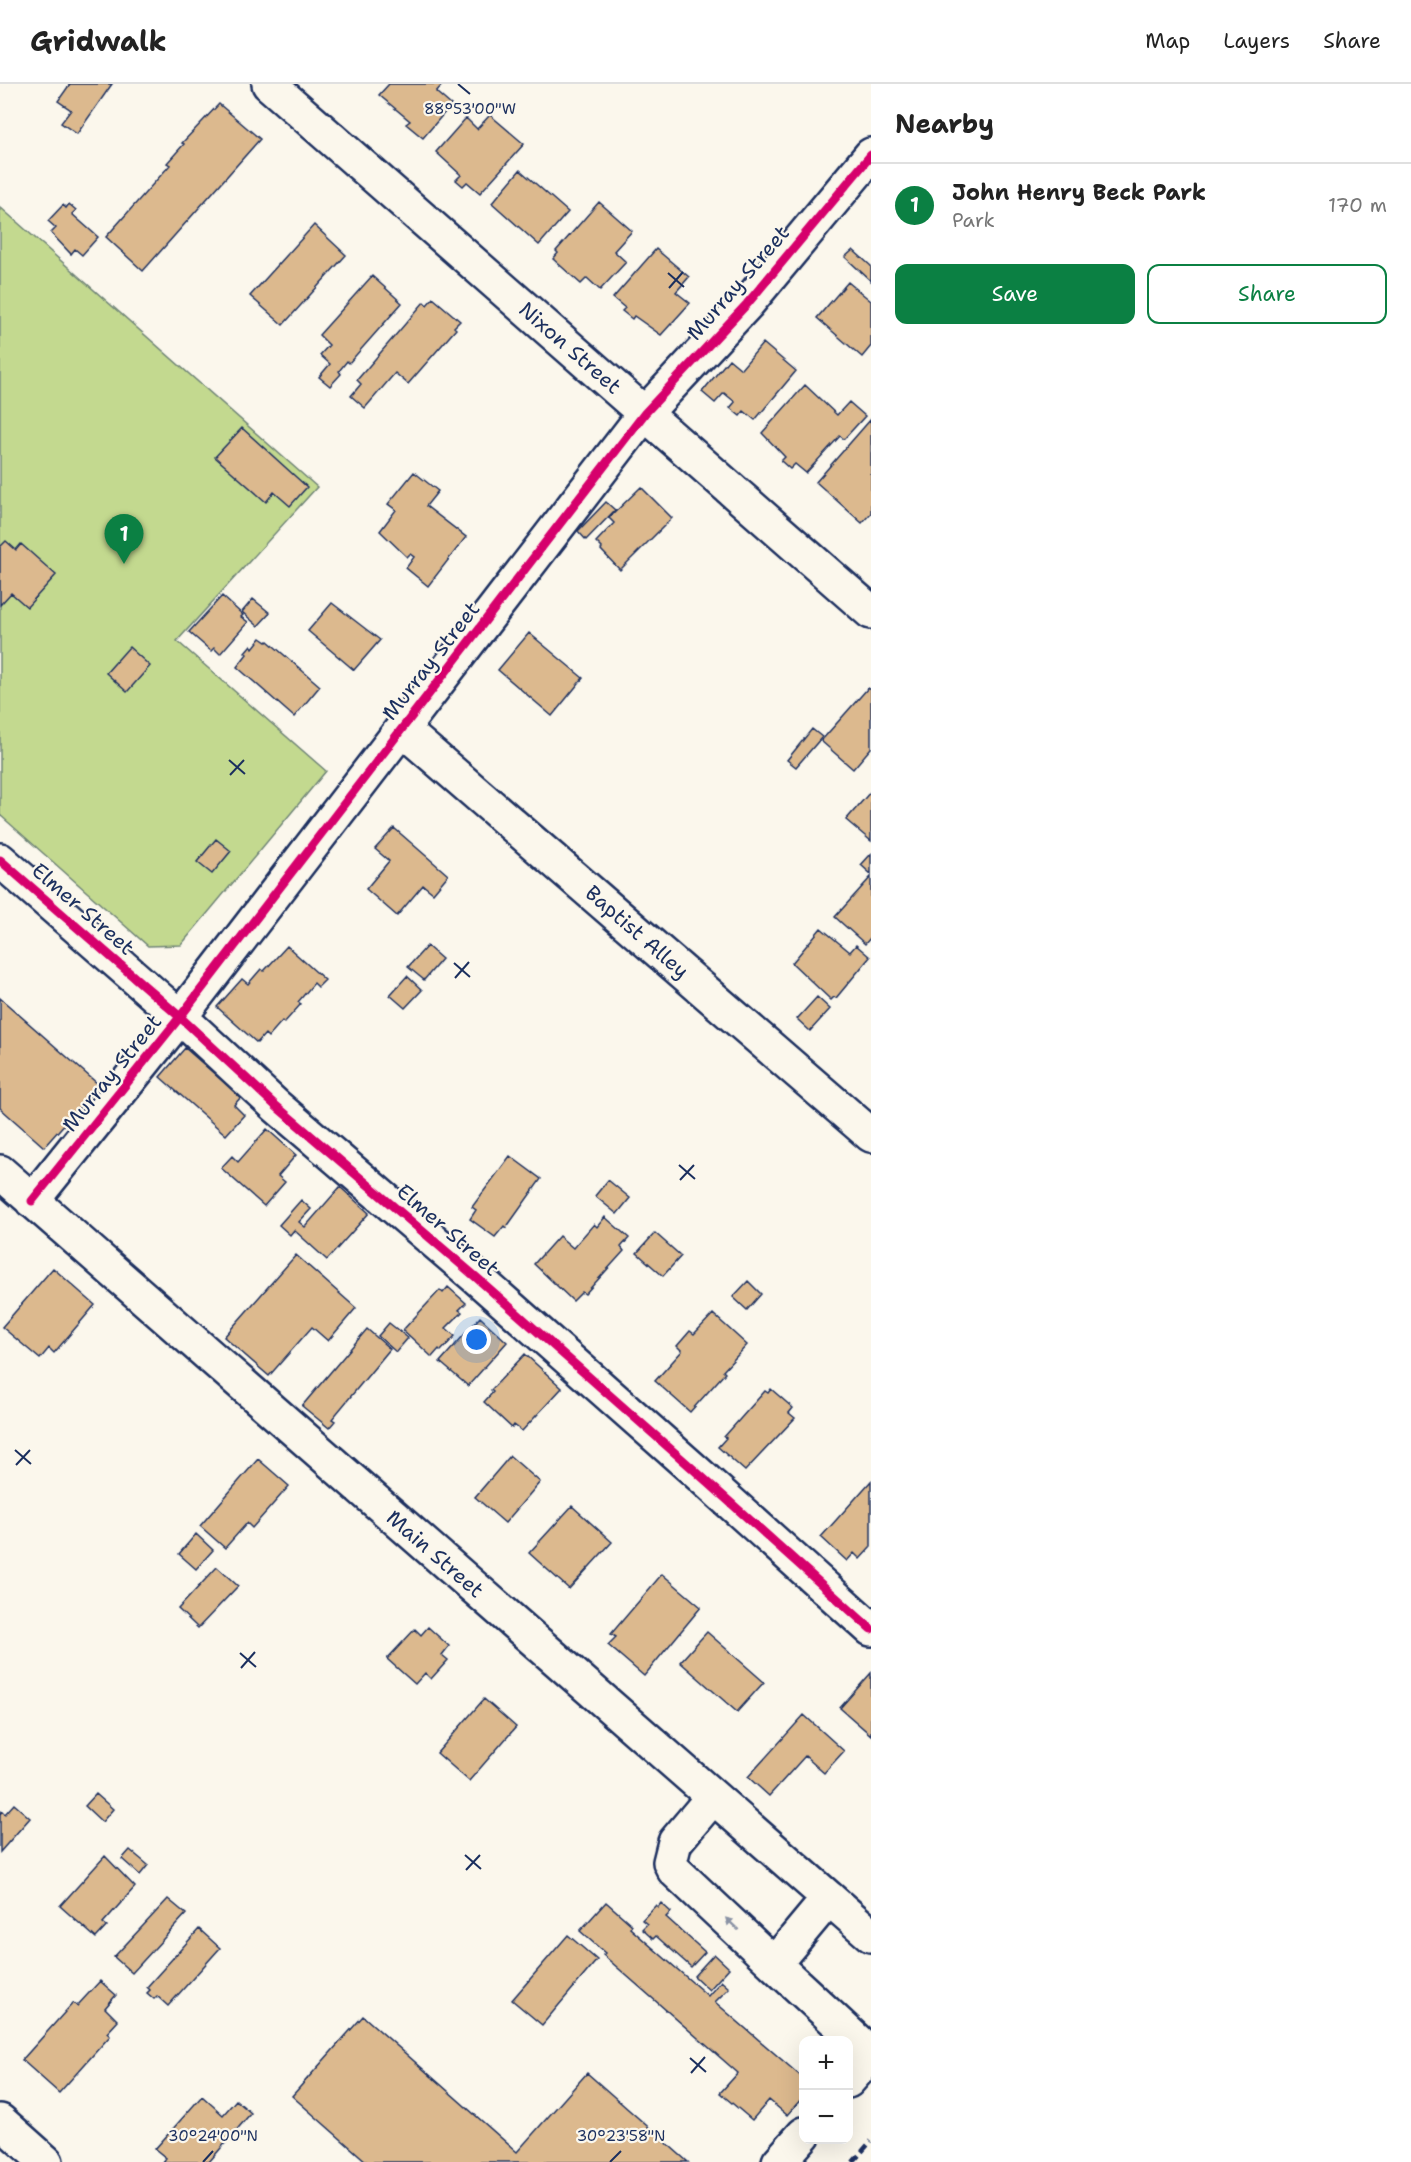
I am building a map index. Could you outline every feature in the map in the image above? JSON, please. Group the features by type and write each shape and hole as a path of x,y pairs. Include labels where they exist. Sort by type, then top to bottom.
{"street":[{"name":"Nixon Street","path":"269,84 871,612"},
{"name":"Murray Street","path":"32,1200 180,1017 645,413 747,304 871,155"},
{"name":"Baptist Alley","path":"402,729 871,1135"},
{"name":"Elmer Street","path":"0,860 180,1017 276,1106 477,1278 871,1629"},
{"name":"Main Street","path":"0,1172 871,1935"},
{"path":"713,1797 675,1842 670,1862 674,1870 871,2055 853,2076"},
{"path":"774,1964 829,1898"},
{"path":"0,2121 46,2162"},
{"path":"779,2162 799,2140"}],"green space":[{"path":"0,207 317,487 177,641 326,771 181,945 148,946 0,815"}],"building":[{"path":"70,84 112,84 77,134 61,123 71,110 58,101"},
{"path":"389,84 443,84 436,92 451,105 423,138 406,124 410,121 379,95"},
{"path":"219,104 260,139 143,271 106,237 170,165 167,163 184,144 182,143"},
{"path":"490,115 524,144 480,193 467,182 463,186 456,180 461,175 436,152 466,118 477,129"},
{"path":"520,170 568,212 539,245 492,203"},
{"path":"599,202 632,231 614,251 626,262 600,290 587,278 581,284 553,259 558,253 556,251"},
{"path":"69,204 76,210 72,214 98,237 82,255 75,249 71,254 51,233 56,228 48,221 63,205 66,208"},
{"path":"314,225 346,255 283,325 250,296"},
{"path":"656,249 689,277 676,292 690,303 661,335 634,316 632,319 622,311 625,308 613,298"},
{"path":"853,250 871,266 871,281 845,257"},
{"path":"372,276 402,303 349,363 347,361 339,371 341,374 330,386 319,377 330,364 320,355 329,345 319,335"},
{"path":"848,282 871,301 871,346 862,357 817,318"},
{"path":"433,298 460,321 454,327 456,329 408,384 395,373 365,408 351,396 361,384 357,380 424,302 427,305"},
{"path":"763,343 796,371 755,420 744,411 740,416 730,408 735,402 724,393 715,403 702,392 729,359 741,369"},
{"path":"805,385 837,415 849,402 865,416 844,439 840,436 806,473 795,464 790,469 781,461 785,457 762,433"},
{"path":"871,419 871,513 862,523 816,482"},
{"path":"242,428 307,487 290,506 274,492 266,502 215,457"},
{"path":"414,472 438,491 426,506 466,537 428,586 406,568 414,557 410,554 407,557 380,531 396,510 388,504"},
{"path":"641,487 672,518 620,570 596,542 614,523 609,518"},
{"path":"606,502 615,510 586,540 578,531"},
{"path":"6,541 16,550 21,544 56,575 27,607 11,593 0,605 0,547"},
{"path":"222,596 248,622 220,654 214,648 211,651 189,632"},
{"path":"253,599 270,613 258,626 242,612"},
{"path":"332,603 380,640 354,670 308,631"},
{"path":"529,633 583,678 552,716 498,670"},
{"path":"261,638 268,641 320,686 294,717 237,667 247,654 245,652 251,645 253,648"},
{"path":"129,647 150,666 127,692 106,673"},
{"path":"868,688 871,690 871,748 853,769 821,741"},
{"path":"812,729 822,737 796,767 787,760"},
{"path":"871,791 871,841 846,820"},
{"path":"394,828 448,875 433,893 423,885 397,916 366,889 389,861 375,849"},
{"path":"216,839 231,851 212,874 197,862"},
{"path":"871,854 871,874 861,865"},
{"path":"871,877 871,937 865,944 835,917"},
{"path":"821,928 850,952 856,945 870,957 836,998 831,1000 792,963"},
{"path":"287,946 325,980 318,987 314,983 298,1002 301,1004 284,1023 282,1021 268,1037 265,1034 257,1043 217,1007 242,979 248,984 261,969 264,971"},
{"path":"427,946 442,959 424,980 408,967"},
{"path":"407,976 422,990 405,1008 390,995"},
{"path":"817,997 830,1009 810,1031 797,1019"},
{"path":"0,998 99,1085 44,1147 0,1108"},
{"path":"185,1048 241,1097 234,1105 244,1115 226,1135 160,1077"},
{"path":"267,1129 296,1155 278,1176 285,1182 264,1206 221,1168 232,1156 238,1162"},
{"path":"510,1156 541,1179 506,1228 504,1226 495,1237 470,1219 476,1210 472,1207"},
{"path":"608,1180 630,1198 617,1214 595,1196"},
{"path":"340,1187 369,1213 327,1260 294,1230 290,1235 279,1225 301,1200 311,1209 299,1222 305,1227"},
{"path":"605,1217 629,1238 621,1247 624,1251 585,1294 582,1292 573,1301 534,1264 559,1236 573,1248 594,1224 597,1227"},
{"path":"655,1233 681,1256 663,1276 637,1253"},
{"path":"296,1255 356,1308 328,1341 312,1327 269,1376 224,1337"},
{"path":"53,1268 95,1305 54,1353 49,1348 40,1359 2,1327"},
{"path":"748,1281 761,1294 747,1310 733,1297"},
{"path":"448,1287 466,1303 459,1310 462,1312 446,1328 455,1336 432,1357 403,1330 440,1290 443,1293"},
{"path":"713,1314 747,1345 690,1412 655,1381 682,1351 677,1346 690,1331 694,1334"},
{"path":"480,1317 507,1342 468,1386 440,1362"},
{"path":"389,1323 408,1338 396,1352 378,1336"},
{"path":"367,1329 390,1349 332,1419 335,1421 329,1428 302,1406"},
{"path":"525,1354 562,1388 522,1431 514,1425 512,1428 484,1402 493,1392 491,1390"},
{"path":"771,1389 793,1408 789,1413 795,1418 745,1471 718,1447 726,1438 724,1437 765,1391 768,1393"},
{"path":"510,1456 540,1482 505,1523 475,1497"},
{"path":"258,1459 289,1486 252,1528 247,1523 225,1548 200,1526"},
{"path":"871,1481 871,1547 860,1559 854,1553 847,1561 821,1537"},
{"path":"572,1506 612,1542 569,1589 529,1553"},
{"path":"196,1534 213,1550 196,1569 179,1554"},
{"path":"217,1567 238,1586 198,1628 178,1609"},
{"path":"662,1574 701,1607 644,1676 608,1645 616,1637 611,1634"},
{"path":"428,1627 449,1646 442,1655 448,1660 431,1679 425,1673 415,1684 387,1659 415,1629 421,1635"},
{"path":"707,1632 764,1682 737,1712 680,1662"},
{"path":"871,1673 871,1735 840,1708"},
{"path":"484,1699 516,1727 469,1781 437,1753"},
{"path":"804,1715 844,1751 824,1773 805,1756 769,1796 748,1777"},
{"path":"96,1794 113,1809 102,1822 85,1806"},
{"path":"14,1804 30,1818 0,1852 0,1814 2,1811 5,1814"},
{"path":"130,1850 148,1865 140,1875 122,1859"},
{"path":"105,1856 135,1887 103,1923 107,1926 96,1938 60,1906"},
{"path":"168,1899 186,1914 132,1973 114,1957"},
{"path":"606,1902 632,1925 630,1928 708,1996 721,1981 729,1988 715,2002 799,2075 799,2102 787,2115 769,2100 752,2120 720,2093 738,2073 603,1955 605,1953 580,1931"},
{"path":"661,1903 671,1912 666,1917 705,1952 691,1967 656,1936 653,1939 642,1929 647,1924 642,1920 656,1905 658,1907"},
{"path":"199,1929 220,1948 168,2006 157,1996 154,1999 147,1993 150,1990 147,1987"},
{"path":"568,1935 597,1960 542,2025 512,2000"},
{"path":"714,1954 729,1968 709,1990 694,1976"},
{"path":"100,1981 116,1995 105,2008 118,2021 107,2033 110,2036 59,2093 22,2060 73,2003 77,2006"},
{"path":"363,2016 517,2152 587,2073 688,2162 367,2162 292,2096"},
{"path":"202,2096 223,2115 236,2100 251,2113 209,2162 163,2162 166,2158 155,2149"}],"railway":[{"path":"853,2162 871,2141"}],"cycle path":[{"path":"32,1201 180,1017 645,413 747,304 871,155"},
{"path":"0,860 180,1017 276,1106 477,1278 871,1629"}],"place":[{"name":"John Henry Beck Park","path":"124,564"}]}
